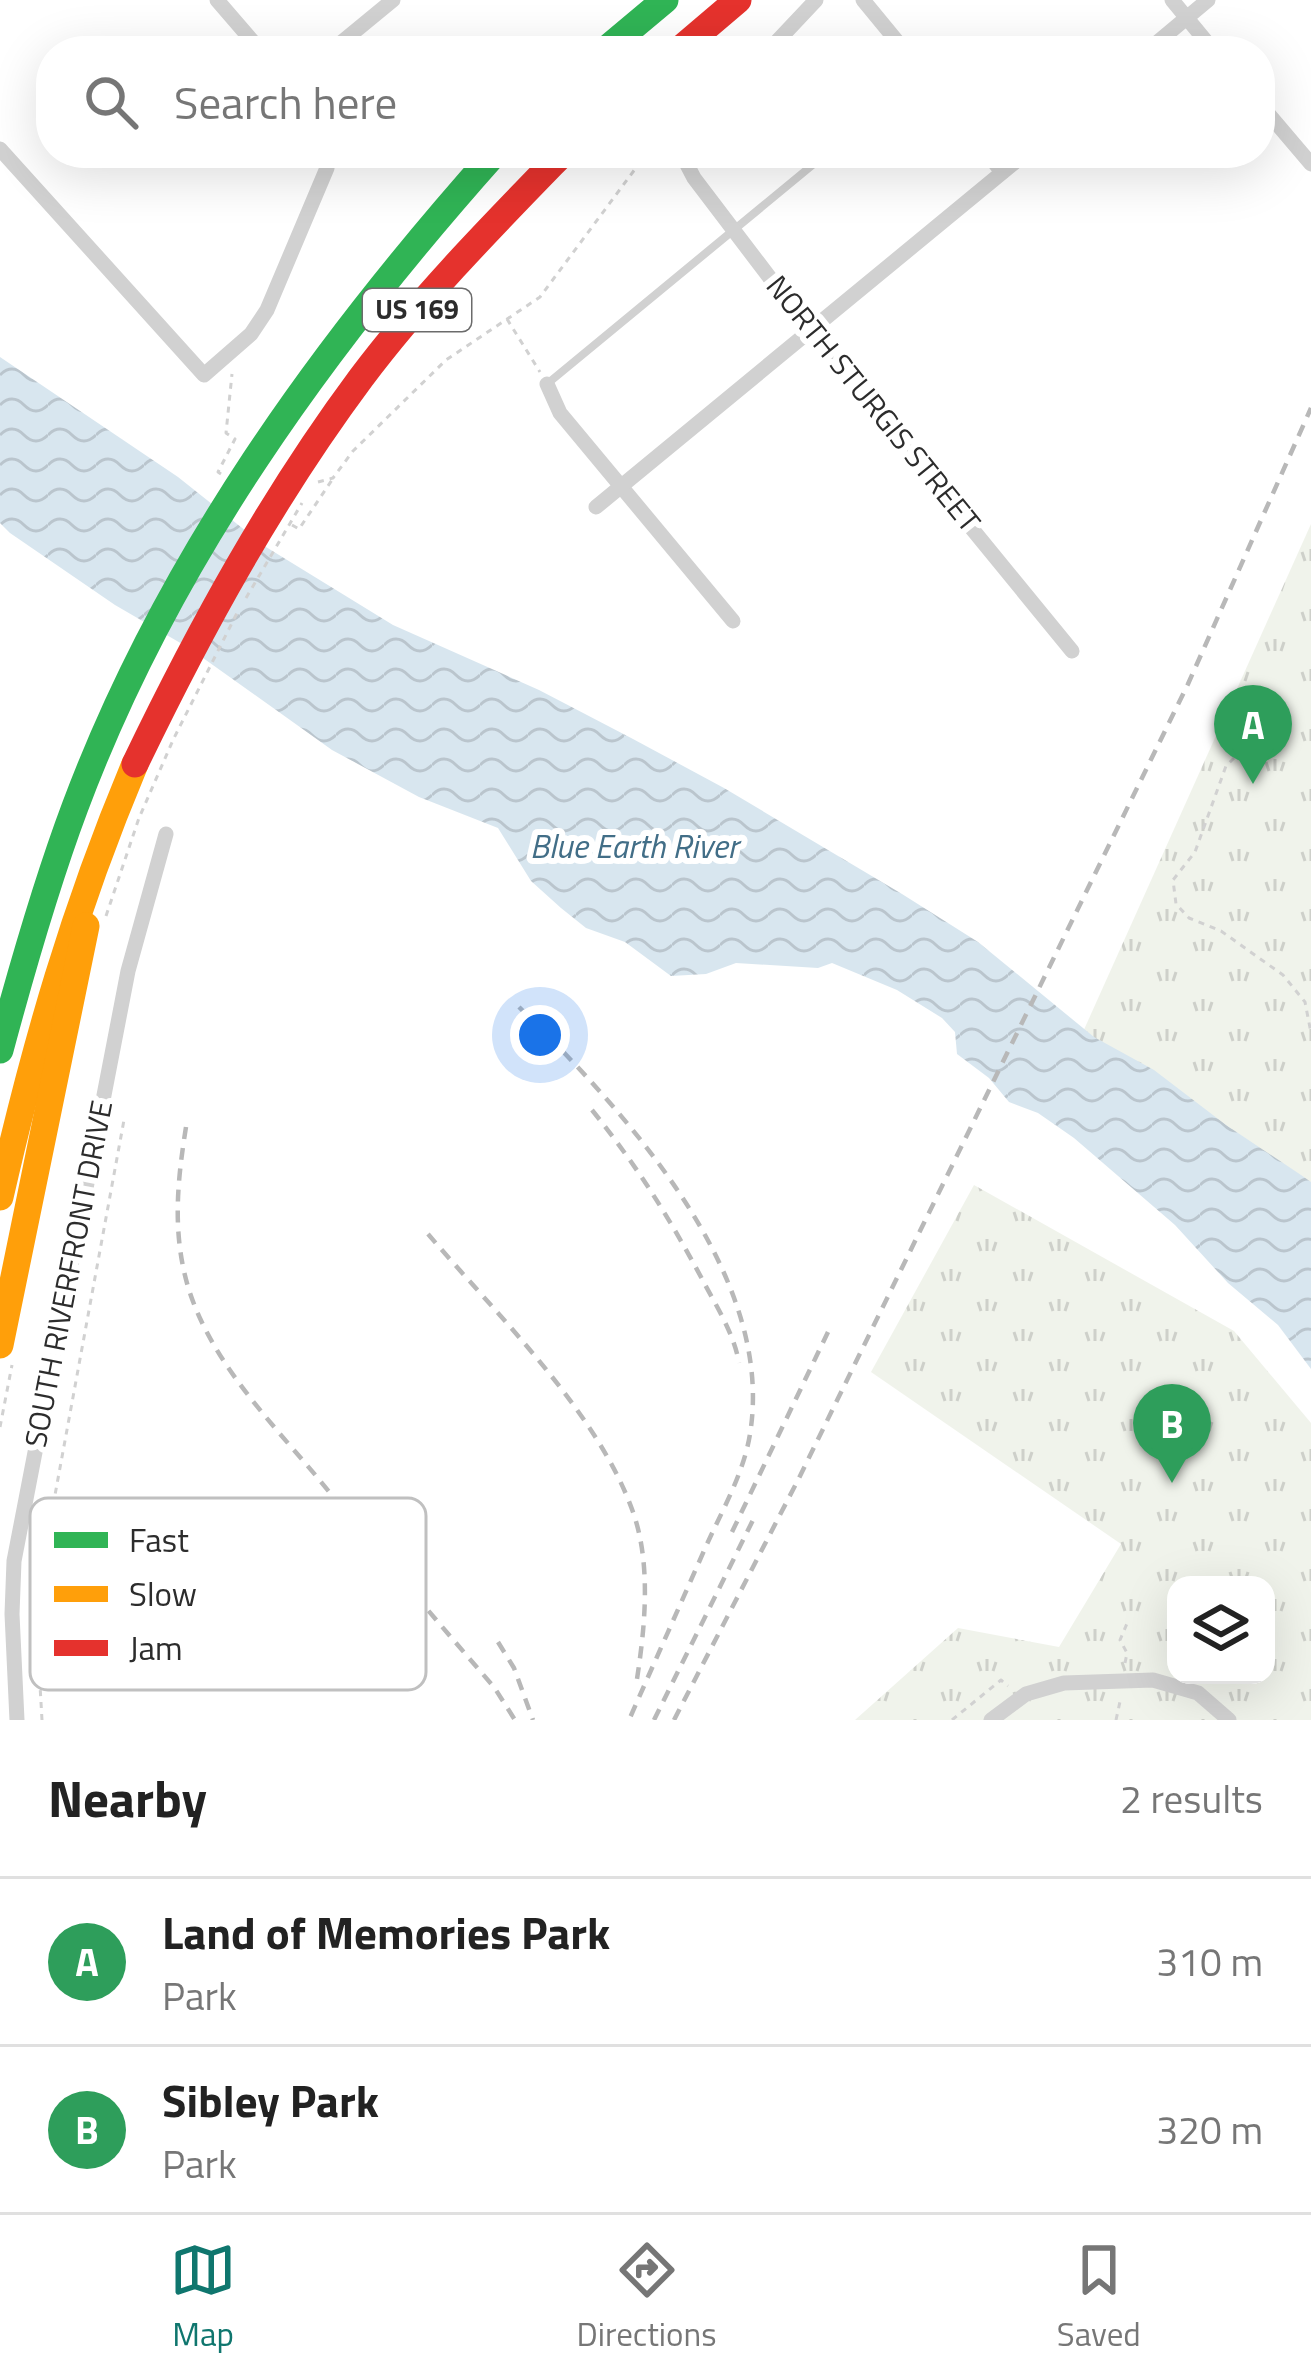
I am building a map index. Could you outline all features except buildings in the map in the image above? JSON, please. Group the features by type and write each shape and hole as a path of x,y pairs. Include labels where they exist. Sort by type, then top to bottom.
{"highway":[{"path":"601,36 633,0"},
{"path":"622,36 665,0"},
{"path":"696,36 738,0"},
{"name":"US 169","path":"0,1050 57,852 150,641 254,458 395,262 480,168"},
{"name":"US 169","path":"0,1197 30,1057 58,959 112,813 238,565 302,482 367,373 431,292 549,168"},
{"path":"0,1345 56,1059 112,813"},
{"path":"0,986 57,852"}],"street":[{"path":"217,0 247,36"},
{"path":"349,36 393,0"},
{"path":"782,36 816,0"},
{"path":"863,0 892,36"},
{"path":"1172,0 1201,36"},
{"path":"1165,36 1208,0"},
{"path":"1275,122 1311,164"},
{"path":"0,149 204,375 251,334 267,310 327,168"},
{"name":"NORTH STURGIS STREET","path":"689,168 811,332 1072,651"},
{"path":"999,168 1002,172"},
{"path":"596,506 1007,168"},
{"path":"547,384 560,413 733,621"},
{"name":"SOUTH RIVERFRONT DRIVE","path":"17,1720 14,1562 128,971 166,834"},
{"path":"991,1720 1026,1694 1064,1683 1153,1680 1198,1694 1229,1720"}],"lane":[{"path":"547,384 809,168"}],"path":[{"path":"299,530 353,451 446,360 540,297 636,168"},
{"path":"506,318 547,384"},
{"path":"218,472 235,439 226,434 231,392"},
{"path":"302,482 333,478"},
{"path":"1251,741 1226,766 1195,852 1173,880 1176,904 1189,918 1221,932 1283,975 1305,1002 1311,1033"},
{"path":"54,1498 124,1120"},
{"path":"40,1690 42,1720"}],"green space":[{"path":"1311,524 1311,1218 1078,1043"},
{"path":"974,1185 1234,1331 1311,1423 1311,1720 855,1720 958,1628 1059,1647 1121,1544 871,1372"}],"water":[{"name":"Blue Earth River","path":"0,357 178,477 266,547 393,625 539,690 633,739 902,894 978,942 1094,1037 1154,1070 1311,1182 1311,1369 1278,1325 1228,1283 1175,1225 1074,1138 1038,1113 1009,1102 989,1078 957,1054 955,1032 942,1018 897,990 832,963 818,968 736,963 706,974 671,976 625,942 586,928 561,908 531,881 498,828 419,797 332,750 189,648 115,605 10,533 0,523"}],"railway":[{"path":"674,1720 799,1478 1188,684 1311,408"},
{"path":"519,1007 603,1095 684,1200 716,1256 740,1314 752,1374 750,1434 743,1462 629,1720"},
{"path":"592,1110 676,1232 723,1319 739,1363"},
{"path":"186,1127 178,1229 189,1290 199,1316 227,1366 261,1412 334,1498"},
{"path":"428,1234 544,1367 618,1477 634,1515 645,1576 637,1679"},
{"path":"732,1532 828,1332"},
{"path":"654,1720 754,1518"},
{"path":"426,1607 494,1687 515,1720"},
{"path":"498,1642 514,1668 533,1720"}],"traffic: fast":[{"path":"622,36 665,0"},
{"path":"0,1050 75,807 155,628 203,543 310,380 482,168"}],"traffic: slow":[{"path":"0,1197 58,978 135,764"},
{"path":"0,1345 86,926"}],"traffic: jam":[{"path":"696,36 738,0"},
{"path":"135,764 239,566 328,424 408,319 549,168"}],"place":[{"name":"Land of Memories Park","path":"1253,784"},
{"name":"Sibley Park","path":"1172,1483"}]}
